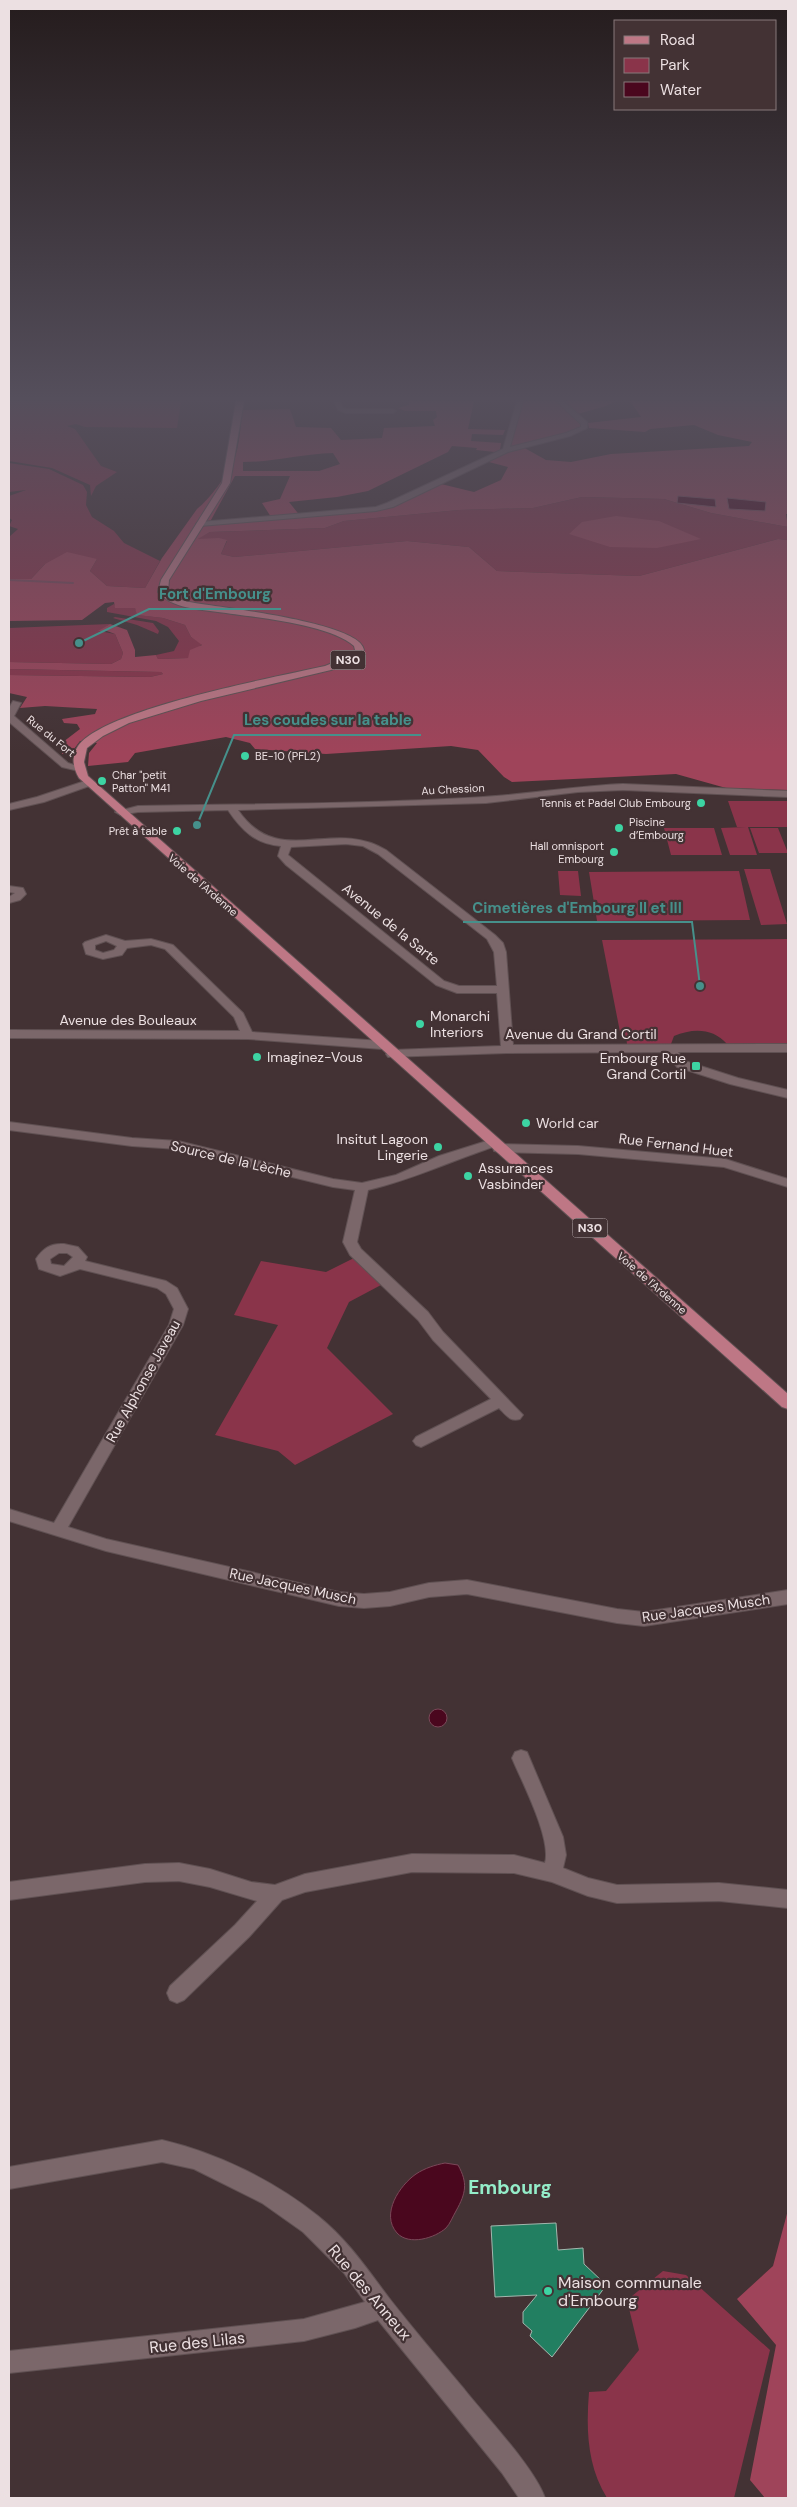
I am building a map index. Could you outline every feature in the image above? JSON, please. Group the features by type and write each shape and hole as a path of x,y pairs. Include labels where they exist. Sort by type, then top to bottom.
{"main road":[{"name":"N30","path":"80,770 79,754 82,748 96,735 113,726 162,709 328,668 353,657 359,650 359,645 355,640 332,629 200,608 167,597 163,592 165,580 204,518"},
{"name":"Voie de l'Ardenne","path":"80,770 88,783 120,812 788,1403"}],"street":[{"path":"200,524 265,518"},
{"name":"Rue du Fort","path":"16,703 9,717 65,765 80,770"},
{"path":"9,807 40,800 88,783"},
{"name":"Au Chession","path":"120,812 138,809 405,804 486,800 578,789 624,787 788,794"},
{"path":"231,807 238,820 266,842 288,844 344,841 367,844 382,852 497,943 500,952 507,1049"},
{"name":"Avenue de la Sarte","path":"288,844 284,856 290,863 440,983 457,990 503,989"},
{"path":"9,889 19,890 21,894 9,900"},
{"path":"123,945 151,942 169,947 239,1016 248,1034"},
{"name":"Avenue des Bouleaux","path":"9,1034 248,1034 387,1049"},
{"path":"670,1050 788,1048"},
{"name":"Avenue du Grand Cortil","path":"387,1049 670,1050 681,1064 734,1081 788,1094"},
{"name":"Source de la Lèche","path":"9,1126 132,1142 178,1145 333,1183 362,1187 400,1178 444,1159 496,1146"},
{"name":"Rue Fernand Huet","path":"496,1146 578,1150 725,1163 788,1183"},
{"path":"362,1187 350,1242 355,1252 423,1316 438,1336 515,1415"},
{"name":"Rue Alphonse Javeau","path":"59,1529 176,1325 181,1309 172,1291 161,1284 78,1264"},
{"path":"421,1440 500,1401"},
{"name":"Rue Jacques Musch","path":"9,1515 106,1545 320,1595 364,1601 390,1599 429,1590 467,1588 617,1616 644,1619 788,1596"},
{"path":"521,1758 554,1837 557,1855 552,1874"},
{"path":"9,1891 146,1872 179,1872 210,1878 251,1892 275,1894 305,1883 412,1864 514,1864 617,1894 719,1892 788,1899"},
{"path":"177,1993 242,1931 275,1894"},
{"name":"Rue des Anneux","path":"9,2178 162,2151 196,2159 270,2195 310,2224 352,2265 382,2307 534,2498"},
{"name":"Rue des Lilas","path":"9,2362 304,2330 355,2317 382,2307"}],"green space":[{"path":"9,518 94,518 114,531 124,543 160,561 145,588 107,586 90,571 97,559 45,564 31,579 9,579 9,537 18,529 9,526 12,520"},
{"path":"375,518 738,518 788,527 788,540 778,539 639,576 497,571 469,547 407,541 234,557 221,554 227,541 197,539 210,532 325,528 344,521"},
{"path":"114,604 116,608 135,608 138,615 163,618 185,625 191,637 202,644 188,658 158,659 156,655 174,651 179,641 168,627 156,621 107,612 107,608"},
{"path":"113,618 153,623 159,631 158,634"},
{"path":"110,624 99,631 115,634 123,653 121,659 111,664 9,662 9,628"},
{"path":"9,669 161,672 163,674 150,677 9,675"},
{"path":"728,801 788,801 788,827 748,827 757,855 730,855 721,828 746,827 737,827"},
{"path":"664,828 714,828 722,855 671,855"},
{"path":"750,828 778,828 788,853 759,853"},
{"path":"744,869 770,869 787,924 761,925"},
{"path":"558,871 578,871 581,896 560,895"},
{"path":"739,871 750,920 597,921 589,872"},
{"path":"788,939 788,1043 727,1044 709,1032 695,1031 674,1036 671,1044 627,1044 626,1037 620,1032 602,940"},
{"path":"354,1258 381,1285 349,1302 327,1348 393,1414 295,1465 278,1451 215,1435 278,1325 234,1315 261,1261 326,1272"},
{"path":"663,2271 686,2275 770,2350 734,2498 607,2498 595,2473 589,2447 589,2392 606,2391 639,2350 627,2300"}],"shaded area":[{"path":"191,518 212,518 211,520 219,522 261,518 375,518 344,521 325,528 210,532 198,539 219,538 227,540 221,554 234,557 407,541 469,547 497,571 639,576 778,539 788,540 788,790 726,788 676,774 512,782 504,777 478,750 451,746 326,754 255,749 250,743 226,737 135,753 128,762 88,766 89,753 97,743 80,741 71,753 62,754 63,742 80,729 77,724 64,723 62,719 95,714 97,709 45,706 20,708 27,697 9,693 9,675 150,677 163,674 161,672 9,669 9,662 111,664 121,659 123,653 115,634 107,631 98,631 110,624 127,630 135,650 135,657 156,655 158,659 188,658 190,650 202,645 191,637 185,625 163,618 137,615 135,608 115,608 114,602 105,603 82,620 9,621 9,579 31,579 45,564 67,552 97,559 90,571 107,586 145,588 162,558"},
{"path":"605,518 633,518 659,521 701,539 657,548 610,547 569,534 582,522"},
{"path":"738,518 787,518 788,527"},
{"path":"788,2210 788,2498 765,2498 750,2480 776,2345 737,2299 773,2266"}],"water":[{"path":"434,1709 442,1709 447,1714 445,1725 434,1727 429,1722 429,1714"},
{"path":"445,2163 458,2165 464,2183 462,2199 450,2222 441,2232 429,2237 415,2240 402,2237 392,2225 391,2217 391,2209 398,2192 416,2174 430,2167"}],"building":[{"name":"Maison communale d'Embourg","path":"556,2223 558,2250 583,2248 584,2264 603,2282 601,2284 605,2287 552,2357 530,2336 532,2331 523,2323 523,2312 537,2295 495,2297 491,2226"}],"waterway":[{"path":"9,580 73,583"}],"place":[{"name":"Fort d'Embourg","path":"79,643"},
{"name":"BE-10 (PFL2)","path":"245,756"},
{"name":"Char \"petit Patton\" M41","path":"102,781"},
{"name":"Tennis et Padel Club Embourg","path":"701,803"},
{"name":"Les coudes sur la table","path":"197,825"},
{"name":"Piscine d’Embourg","path":"619,828"},
{"name":"Prêt à table","path":"177,831"},
{"name":"Hall omnisport Embourg","path":"614,852"},
{"name":"Cimetières d'Embourg II et III","path":"700,986"},
{"name":"Monarchi Interiors","path":"420,1024"},
{"name":"Imaginez-Vous","path":"257,1057"},
{"name":"Embourg Rue Grand Cortil","path":"696,1066"},
{"name":"World car","path":"526,1123"},
{"name":"Insitut Lagoon Lingerie","path":"438,1147"},
{"name":"Assurances Vasbinder","path":"468,1176"},
{"name":"Maison communale d'Embourg","path":"548,2291"}],"district":[{"name":"Embourg","path":"510,2187"}]}
